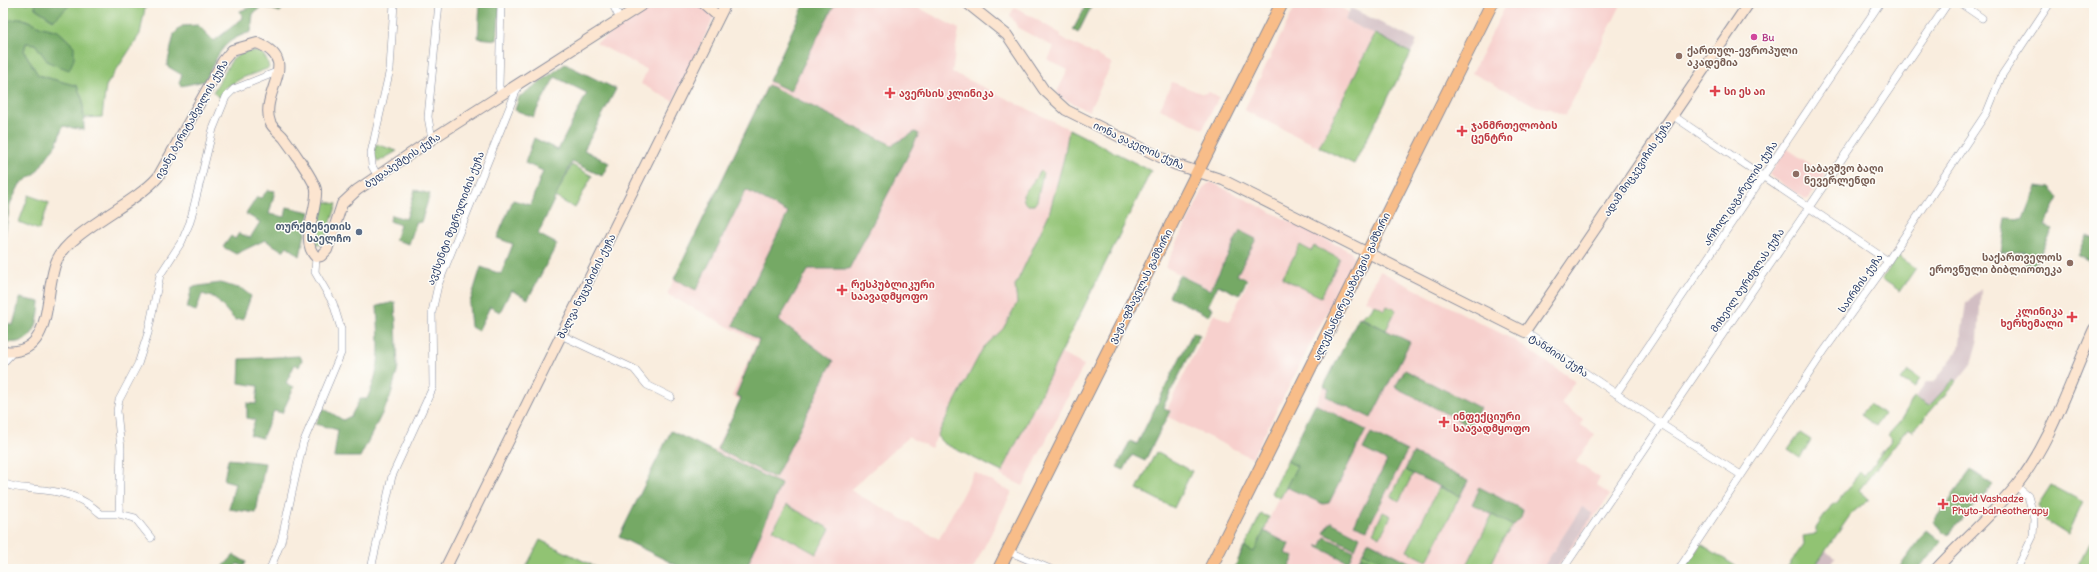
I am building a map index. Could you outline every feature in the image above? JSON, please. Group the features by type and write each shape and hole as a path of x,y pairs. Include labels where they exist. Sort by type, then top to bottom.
{"main road":[{"name":"ბუდაპეშტის ქუჩა","path":"316,257 320,256 327,250 342,204 357,190 432,139 645,3"},
{"path":"703,3 719,17"},
{"name":"შალვა ნუცუბიძის ქუჩა","path":"445,569 726,3"},
{"name":"იონა ვაკელის ქუჩა","path":"967,3 1006,35 1044,90 1066,110 1174,164 1228,182 1368,252"},
{"name":"ვაჟა-ფშაველას გამზირი","path":"999,569 1282,3"},
{"name":"ადამ მიცკევიჩის ქუჩა","path":"1525,332 1748,3"},
{"name":"ალექსანდრე ყაზბეგის გამზირი","path":"1210,569 1368,252 1488,4"},
{"name":"ივანე ბერიტაშვილის ქუჩა","path":"8,351 33,343 39,336 45,321 57,260 63,251 104,218 149,188 158,177 223,61 232,50 257,43 265,46 278,59 279,71"},
{"path":"279,71 268,107 270,123 283,137 316,188 315,205 309,236 311,253 316,257"},
{"name":"ტანძიის ქუჩა","path":"1368,252 1525,332"},
{"path":"1936,569 2016,486 2034,459 2052,425 2094,329"}],"street":[{"path":"377,175 372,166 371,153 390,69 394,3"},
{"path":"432,139 428,117 439,3"},
{"path":"501,3 499,79 501,95"},
{"path":"612,3 620,19"},
{"name":"არჩილ ცაგარელის ქუჩა","path":"1616,394 1880,3"},
{"name":"მიხეილ ბურძგლას ქუჩა","path":"1563,569 1948,3"},
{"path":"1960,3 1982,18"},
{"name":"საირმის ქუჩა","path":"1678,569 1824,351 1888,261 1987,112 2002,74 2050,3"},
{"path":"119,514 121,448 117,411 119,400 138,364 148,333 160,275 182,241 190,222 213,129 226,97 234,89 279,71"},
{"name":"ავქსენტი მეგრელიძის ქუჩა","path":"371,569 392,476 433,387 432,312 438,284 519,84"},
{"path":"1672,115 1888,261"},
{"path":"270,569 281,542 303,442 341,353 341,329 333,303 315,272 316,257"},
{"name":"ტანძიის ქუჩა","path":"1525,332 1661,424 1741,475"},
{"path":"561,335 634,369 647,385 671,397"},
{"path":"3,363 8,351"},
{"path":"3,483 9,487 61,491 90,504 101,514 119,514 135,518 151,538"},
{"path":"2016,486 2028,496 2034,518 2033,536 2017,569"},
{"path":"1008,551 1050,569"}],"shaded area":[{"path":"657,3 721,3 673,101 641,84 647,70 596,43"},
{"name":"რესპუბლიკური საავადმყოფო","path":"835,3 921,3 919,8 959,29 952,72 1069,129 1064,158 1049,214 1015,286 1017,303 1003,329 983,348 931,448 908,437 850,490 939,539 974,472 1012,492 973,569 746,569 781,484 714,452 740,400 732,396 757,342 667,294 769,81 790,91"},
{"path":"1297,3 1331,3 1349,12 1345,20 1375,34 1319,147 1244,110"},
{"path":"1507,3 1622,3 1565,116 1550,109 1536,106 1472,73"},
{"path":"1015,7 1061,34 1060,37 1112,63 1089,111 1060,97 1057,92 1068,70 1048,60 1054,47 1018,28 1010,15"},
{"path":"1351,8 1417,41 1411,53 1345,20"},
{"path":"1172,82 1203,94 1209,92 1219,97 1203,129 1160,109"},
{"name":"საბავშვო ბაღი ნევერლენდი","path":"1786,148 1825,174 1807,200 1769,175"},
{"path":"1211,182 1351,252 1355,258 1252,458 1168,417 1171,411 1167,409 1214,314 1229,321 1249,280 1221,267 1210,289 1165,267 1205,186"},
{"name":"ინფექციური საავადმყოფო","path":"1380,271 1514,340 1575,381 1561,404 1583,419 1581,425 1595,434 1576,462 1600,478 1596,485 1610,495 1557,569 1234,569 1255,552 1279,497 1281,497 1297,466 1287,461 1359,317 1371,310 1374,305 1365,300"},
{"path":"1981,289 1978,339 1971,364 1957,381 1954,379 1929,407 1915,397 1926,382 1934,382 1959,349 1966,303"},
{"path":"1060,353 1084,365 1023,486 1000,475"},
{"path":"1582,507 1593,514 1556,569 1542,569"},
{"path":"1825,551 1836,558 1828,569 1813,569"}],"green space":[{"path":"3,3 36,3 35,8 53,20 72,3 146,3 140,34 106,86 102,117 84,118 83,101 77,86 38,75 24,51 26,43 35,44 48,62 74,46 58,31 42,27 21,18 3,30"},
{"path":"36,3 72,3 54,20 35,8"},
{"path":"262,3 286,3 280,12 262,6 253,14 251,32 233,40 222,50 205,81 181,86 179,82 182,75 167,66 174,34 182,26 198,25 214,41 243,18 240,11"},
{"path":"480,3 500,3 497,40 478,38"},
{"path":"805,3 835,3 790,91 769,81"},
{"path":"1087,3 1093,3 1078,33 1073,30"},
{"path":"21,18 42,27 58,31 74,46 74,59 69,70 48,62 35,44 26,43 24,51 38,75 77,86 83,101 84,130 63,126 57,143 35,174 20,184 10,204 3,246 3,30 7,21"},
{"path":"1375,34 1411,53 1354,164 1319,147"},
{"path":"247,51 261,52 267,60 269,68 242,78 225,88 220,99 213,92 233,58"},
{"path":"565,64 616,89 584,150 609,163 602,176 572,162 538,234 557,244 528,299 511,290 500,312 490,307 478,331 471,327 469,305 481,267 501,274 513,244 497,238 513,200 530,205 543,171 525,163 534,138 558,150 587,93 555,77 533,117 515,110 519,97"},
{"path":"768,85 892,145 915,132 919,134 849,269 809,269 779,320 833,361 775,478 717,449 741,398 736,395 759,340 733,325 788,213 746,190 696,290 674,279"},
{"path":"1069,129 1151,171 1002,472 943,443 937,436 983,348 1003,329 1017,303 1015,286 1049,214 1064,158"},
{"path":"376,144 397,151 378,162 374,156"},
{"path":"572,165 592,176 575,208 555,197"},
{"path":"1041,171 1043,173 1037,201 1034,205 1028,205 1024,201 1023,195"},
{"path":"2037,186 2050,188 2059,198 2044,226 2053,229 2034,267 2026,268 2025,252 2001,253 2006,218 2024,219"},
{"path":"268,190 275,191 269,214 285,217 287,207 310,212 300,256 287,246 283,251 265,240 236,254 223,247 231,236 235,239 239,233 250,238 260,222 246,214 257,197 261,198"},
{"path":"415,190 430,194 421,222 416,223 409,244 395,240 400,225 390,221 391,215 406,219"},
{"path":"29,195 49,203 39,230 19,222"},
{"path":"322,201 337,204 325,239 321,245 314,241"},
{"path":"1240,231 1256,239 1237,275 1247,280 1239,295 1218,285 1208,306 1213,308 1209,316 1169,296 1179,275 1210,290"},
{"path":"2087,235 2094,238 2094,264 2078,256"},
{"path":"1300,245 1311,251 1314,246 1340,259 1321,297 1282,278"},
{"path":"1898,256 1916,268 1900,291 1882,279"},
{"path":"220,283 242,289 251,296 243,319 235,320 215,298 202,294 196,311 187,308 192,287"},
{"path":"20,298 40,302 38,320 32,333 27,338 21,341 3,342 3,322 13,325"},
{"path":"395,302 398,368 390,398 360,457 334,457 338,430 315,424 323,408 343,420 351,416 360,399 367,399 376,375 378,364 379,343 377,306"},
{"path":"1374,304 1385,310 1387,306 1396,310 1386,330 1361,317 1371,310"},
{"path":"1359,317 1410,342 1371,418 1326,396 1329,389 1324,386"},
{"path":"1193,332 1200,335 1163,407 1170,411 1145,461 1132,455 1124,470 1117,467 1130,441 1137,444"},
{"path":"300,356 302,360 299,367 295,364 286,383 294,387 282,413 274,411 262,438 250,435 255,420 247,418 247,403 256,404 258,386 239,383 240,359"},
{"path":"1405,370 1480,408 1470,426 1395,387"},
{"path":"1908,371 1920,379 1914,388 1901,380"},
{"path":"1954,379 1957,381 1913,431 1908,428 1859,490 1869,499 1851,514 1813,569 1786,569 1804,544 1803,536 1816,534 1816,528 1833,503 1836,504 1860,472 1864,476 1892,439 1888,435 1899,423 1914,397 1929,406"},
{"path":"1315,404 1366,430 1329,503 1323,504 1286,487 1297,466 1287,461"},
{"path":"1869,404 1884,414 1876,426 1861,415"},
{"path":"671,431 781,484 746,569 684,569 619,537"},
{"path":"1371,433 1407,451 1367,530 1354,525 1387,461 1363,449"},
{"path":"1800,433 1811,440 1800,458 1788,450"},
{"path":"1156,452 1192,471 1174,508 1137,489"},
{"path":"1413,453 1468,481 1460,496 1405,470"},
{"path":"228,459 265,463 256,513 229,509 235,483 224,480"},
{"path":"1287,461 1297,466 1281,497 1279,498 1271,493"},
{"path":"1405,470 1413,474 1399,501 1391,496"},
{"path":"1971,470 1993,485 1948,535 1933,522"},
{"path":"2051,485 2083,502 2068,535 2046,521 2038,505"},
{"path":"1439,487 1460,496 1427,561 1407,551"},
{"path":"1479,487 1523,510 1521,518 1513,526 1472,504"},
{"path":"787,505 830,529 816,554 773,530"},
{"path":"1383,512 1391,516 1380,537 1373,533"},
{"path":"1261,514 1269,517 1264,531 1289,544 1285,553 1294,557 1288,569 1234,569"},
{"path":"1492,515 1513,526 1503,539 1489,569 1465,569"},
{"path":"1331,522 1360,537 1355,549 1324,533"},
{"path":"1927,530 1942,542 1918,569 1898,569"},
{"path":"1264,531 1289,544 1285,553 1294,557 1288,569 1234,569 1244,547 1254,552"},
{"path":"1325,537 1354,551 1348,562 1318,547 1318,545 1320,547"},
{"path":"540,540 600,569 525,569"},
{"path":"1368,542 1422,569 1361,569 1356,567"},
{"path":"1368,542 1422,569 1397,569 1363,552"},
{"path":"2089,543 2094,546 2094,569 2076,569"},
{"path":"1701,544 1740,569 1684,569"},
{"path":"234,555 246,562 244,566 237,564 233,569 221,569"},
{"path":"1361,556 1386,569 1361,569 1356,567"}],"place":[{"name":"Bu","path":"1754,37"},
{"name":"ქართულ-ევროპული აკადემია","path":"1679,56"},
{"name":"სი ეს აი","path":"1715,91"},
{"name":"ავერსის კლინიკა","path":"890,93"},
{"name":"ჯანმრთელობის ცენტრი","path":"1462,131"},
{"name":"საბავშვო ბაღი ნევერლენდი","path":"1796,174"},
{"name":"თურქმენეთის საელჩო","path":"359,232"},
{"name":"საქართველოს ეროვნული ბიბლიოთეკა","path":"2070,263"},
{"name":"რესპუბლიკური საავადმყოფო","path":"842,290"},
{"name":"კლინიკა ხერხემალი","path":"2072,317"},
{"name":"ინფექციური საავადმყოფო","path":"1444,422"},
{"name":"David Vashadze Phyto-balneotherapy","path":"1943,504"}]}
